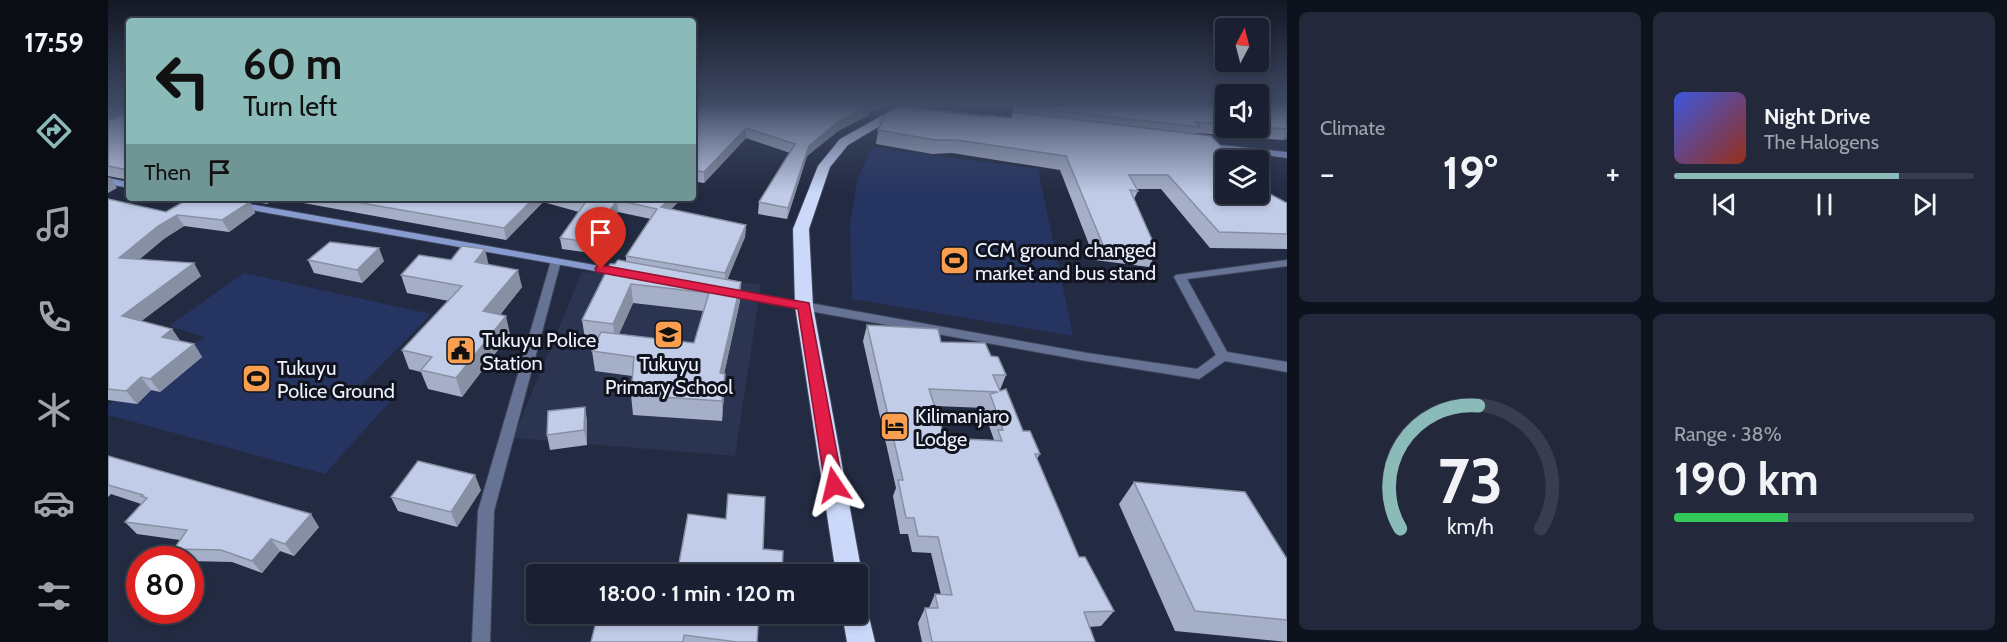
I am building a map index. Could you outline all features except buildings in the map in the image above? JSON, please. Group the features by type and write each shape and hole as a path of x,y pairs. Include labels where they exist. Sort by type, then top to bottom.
{"highway":[{"path":"847,564 804,306 801,229 824,166 844,142 858,134"},
{"path":"858,624 861,642"}],"street":[{"path":"1197,144 1287,155"},
{"path":"108,181 126,184"},
{"path":"225,202 635,275"},
{"path":"481,642 486,511 556,261"},
{"path":"1223,356 1180,277 1287,263"},
{"path":"714,290 1087,357 1199,374 1223,356 1287,367"}],"shaded area":[{"name":"CCM ground changed market and bus stand","path":"872,147 1038,169 1073,336 852,299 850,222 858,178"},
{"path":"582,272 761,284 735,456 513,438"},
{"name":"Tukuyu Police Ground","path":"244,273 431,314 359,388 394,397 325,474 108,415 108,405 205,337 169,326"}],"place":[{"name":"CCM ground changed market and bus stand","path":"954,261"},
{"name":"Tukuyu Primary School","path":"669,334"},
{"name":"Tukuyu Police Station","path":"461,351"},
{"name":"Tukuyu Police Ground","path":"256,379"},
{"name":"Kilimanjaro Lodge","path":"894,427"}],"route":[{"path":"601,269 804,306 834,485"}]}
